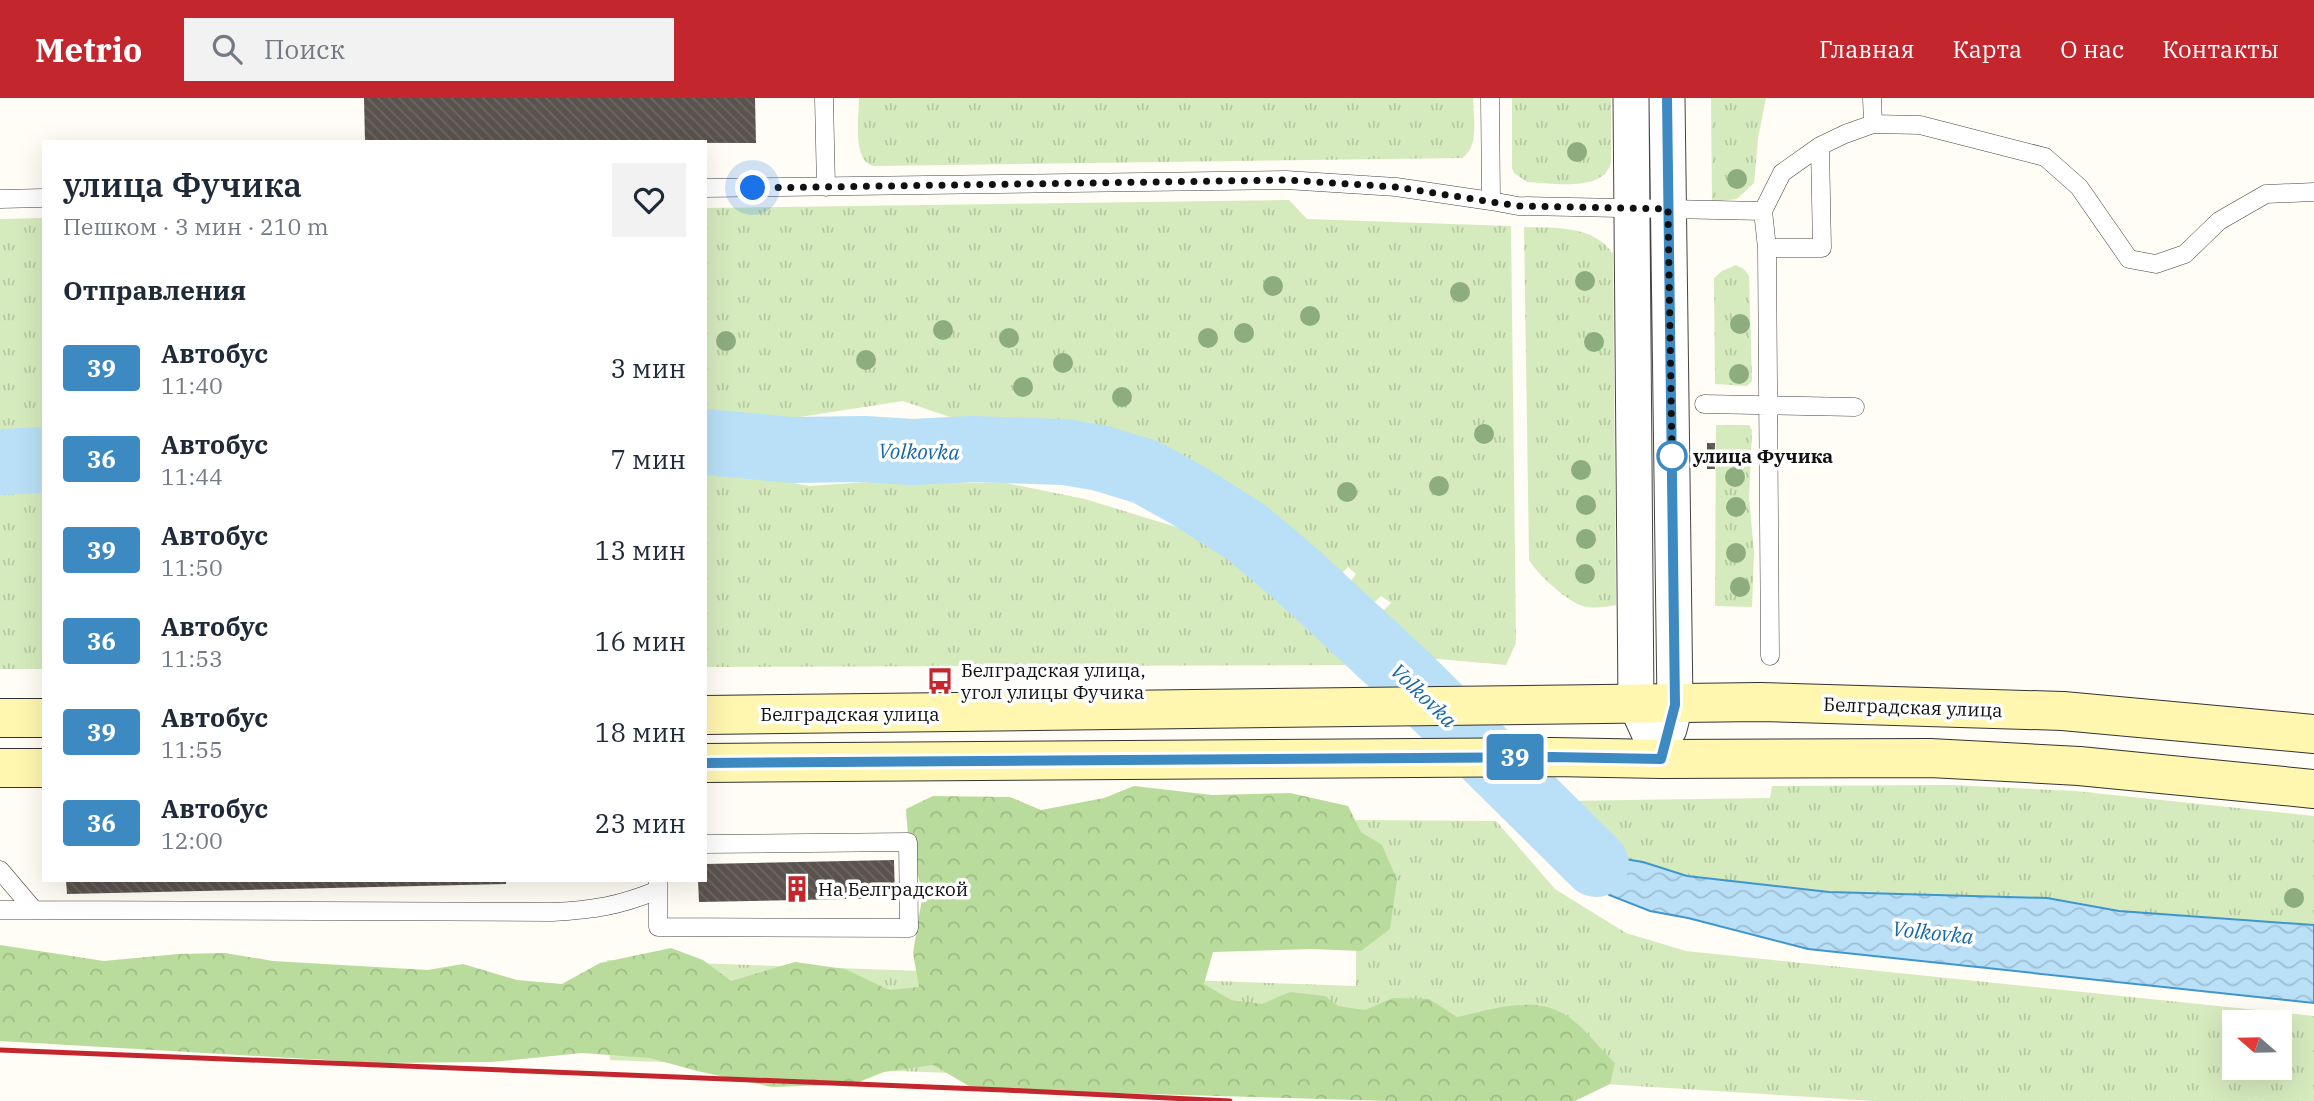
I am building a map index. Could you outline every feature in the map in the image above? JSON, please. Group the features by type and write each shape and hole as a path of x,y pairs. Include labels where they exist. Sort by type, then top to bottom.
{"street":[{"path":"1632,98 1636,704 1661,759"},
{"path":"1661,759 1675,705 1667,98"},
{"name":"Белградская улица","path":"707,715 1760,702 2063,711 2314,734"},
{"path":"0,718 42,718"},
{"path":"707,763 1552,757 1930,758 2079,766 2314,789"},
{"path":"0,768 42,768"}],"lane":[{"path":"824,98 825,187"},
{"path":"1490,98 1491,201"},
{"path":"1872,98 1873,124"},
{"path":"1770,656 1767,248 1763,211 1782,173 1820,146 1873,124 1920,125 2045,157 2079,187 2129,259 2157,264 2185,254 2219,221 2266,194 2314,192"},
{"path":"1767,248 1822,248 1820,146"},
{"path":"707,188 1286,180 1396,187 1518,206 1763,211"},
{"path":"0,199 42,198"},
{"path":"1704,404 1855,407"},
{"path":"0,910 552,912 596,909 626,903 658,885 658,927 909,928 908,842 707,844"},
{"path":"0,870 34,910"}],"green space":[{"path":"859,98 1473,98 1474,131 1468,153 1462,158 873,166 866,162 859,147"},
{"path":"1512,98 1611,98 1611,162 1607,172 1599,178 1576,184 1527,182 1514,173"},
{"path":"1711,98 1766,98 1758,138 1754,183 1737,199 1712,202"},
{"path":"1289,200 1307,219 1511,226 1516,643 1506,665 1416,657 1376,618 1391,603 1381,596 1365,612 1350,597 1351,594 1345,589 1356,574 1348,567 1335,580 1264,514 1237,494 1190,468 1150,452 1104,440 1060,434 988,430 903,401 787,419 707,417 707,208"},
{"path":"42,218 42,437 0,438 0,219"},
{"path":"1524,227 1561,228 1585,233 1605,245 1613,254 1616,605 1583,606 1569,599 1553,587 1529,560"},
{"path":"1736,265 1749,276 1752,381 1747,386 1715,384 1714,278"},
{"path":"1716,425 1749,425 1752,430 1749,497 1754,552 1752,607 1715,606"},
{"path":"719,468 809,486 883,481 1006,483 1085,499 1176,527 1255,568 1362,665 707,667 707,469"},
{"path":"42,492 42,669 0,669 0,493"},
{"path":"1951,785 2075,791 2314,816 2314,925 2119,911 2047,898 1829,892 1687,876 1643,862 1612,857 1579,826 1559,801 1770,798 1772,786"},
{"path":"1134,786 1212,795 1290,793 1348,806 1361,832 1382,845 1397,880 1390,929 1361,951 1311,949 1213,952 1204,984 1231,1000 1262,1004 1290,992 1325,996 1338,1006 1365,1010 1393,998 1429,999 1457,1017 1511,1006 1538,1005 1552,1008 1578,1024 1615,1063 1610,1084 1575,1101 1390,1101 974,1089 933,1065 884,1072 854,1084 772,1087 650,1058 582,1053 492,1062 376,1063 0,1041 0,945 104,961 178,954 225,953 273,961 428,970 463,964 517,980 562,984 600,963 671,948 703,960 731,981 795,962 845,969 889,990 919,987 913,953 923,892 909,848 906,809 933,796 1010,797 1041,810 1104,798"},
{"path":"1356,820 1496,821 1555,889 1626,933 1686,951 2256,1010 2222,1010 2222,1080 2292,1080 2292,1014 2314,1016 2314,1101 1874,1101 1524,1079 1002,1075 610,1060 607,960 1356,986"}],"water":[{"path":"1519,801 1559,801 1579,826 1612,857 1643,862 1687,876 1829,892 2047,898 2119,911 2314,925 2314,1003 1808,949 1650,911 1609,895 1512,807 1518,805"}],"building":[{"path":"364,98 755,98 756,143 707,143 707,140 365,140"},
{"path":"1707,443 1715,443 1715,469 1707,469"},
{"name":"На Белградской","path":"894,860 895,898 699,902 698,882 707,882 707,864"},
{"path":"66,882 506,882 506,884 67,894"}],"waterway":[{"name":"Volkovka","path":"707,442 792,450 864,449 913,452 972,449 1065,452 1100,458 1146,472 1246,532 1296,574 1407,677 1596,864"},
{"name":"Volkovka","path":"0,462 42,460"}],"railway":[{"path":"0,1050 1230,1101"}],"bus line":[{"name":"39","path":"707,763 1021,759 1661,759 1675,705 1667,98"}],"place":[{"name":"улица Фучика","path":"1672,456"},
{"name":"Белградская улица, угол улицы Фучика","path":"940,681"},
{"name":"На Белградской","path":"797,889"}],"route":[{"path":"753,188 1286,180 1396,187 1518,206 1668,209 1672,456"}]}
